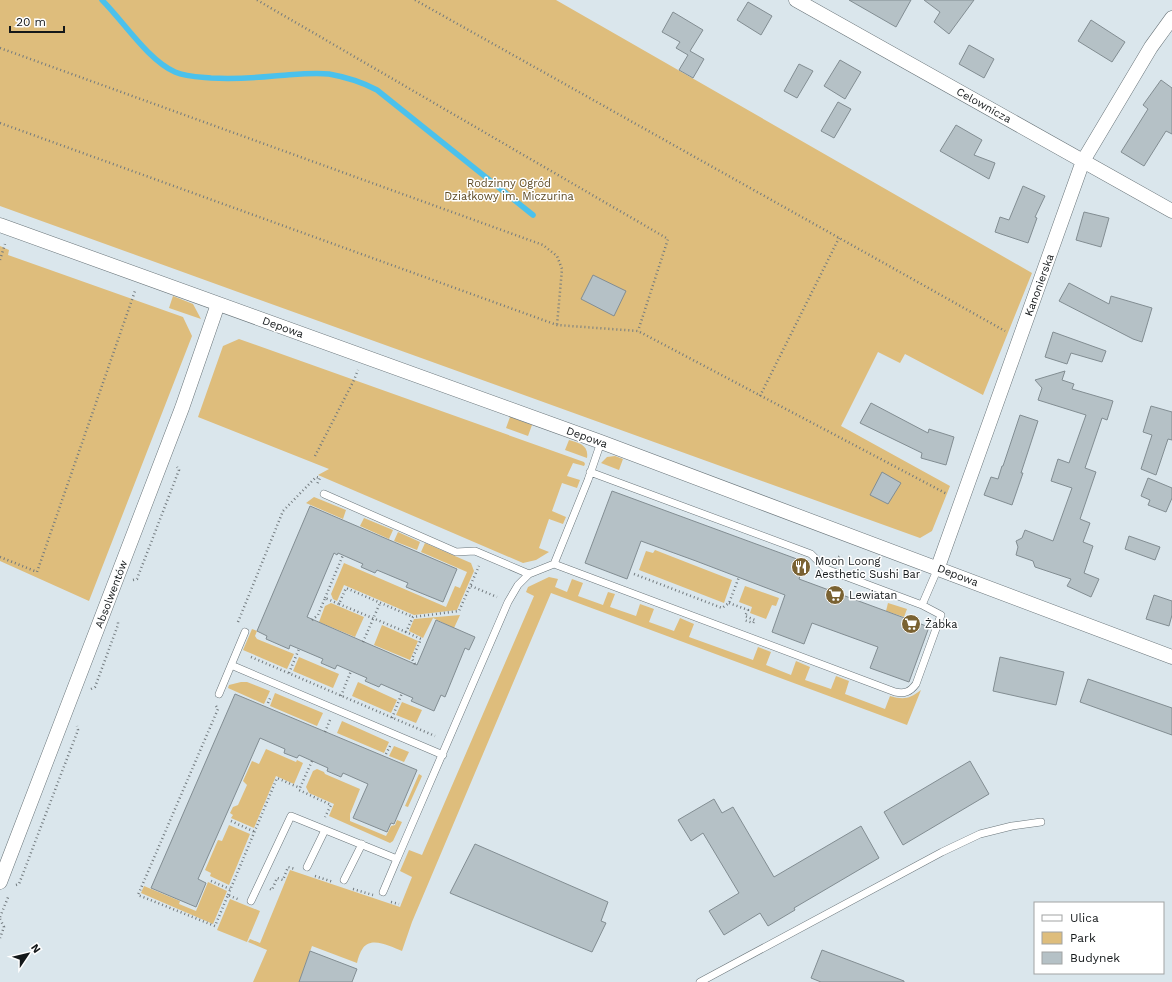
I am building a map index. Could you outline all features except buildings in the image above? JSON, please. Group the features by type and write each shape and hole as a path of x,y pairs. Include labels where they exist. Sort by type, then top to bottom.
{"street":[{"name":"Celownicza","path":"796,0 1172,211"},
{"name":"Kanonierska","path":"938,568 1083,162 1151,47 1172,18"},
{"name":"Depowa","path":"0,225 601,442 1172,657"},
{"name":"Absolwentów","path":"0,882 182,408 218,304"}],"lane":[{"path":"554,564 601,442"},
{"path":"383,892 508,602 518,585 529,574 554,564 895,692 903,694 911,690 916,684 941,615 922,605 826,569 811,554 590,472"},
{"path":"324,494 456,552 475,551 529,574"},
{"path":"922,605 938,568"},
{"path":"219,694 245,632"},
{"path":"231,665 443,755"},
{"path":"248,901 291,816 397,859"},
{"path":"700,982 948,849 980,834 1012,826 1041,822"},
{"path":"307,867 325,830"},
{"path":"344,880 362,844"}],"path":[{"path":"257,0 668,239 638,332"},
{"path":"415,0 1020,339"},
{"path":"0,48 543,245 557,256 562,269 557,325"},
{"path":"0,123 557,325 638,332 961,503"},
{"path":"760,396 839,238"},
{"path":"0,557 37,572 140,275"},
{"path":"315,456 354,380 364,356"},
{"path":"236,627 283,511 316,477 320,478 317,485"},
{"path":"339,604 346,588 413,617 459,612 479,566 469,551"},
{"path":"312,620 318,615 343,555"},
{"path":"834,559 842,556"},
{"path":"634,574 722,608 729,603 739,577"},
{"path":"470,586 494,596"},
{"path":"325,598 421,639 412,659 415,664"},
{"path":"363,642 380,602"},
{"path":"729,603 748,610 746,616 755,620 753,623 744,620"},
{"path":"406,632 413,617"},
{"path":"289,673 299,649"},
{"path":"251,657 435,736"},
{"path":"341,696 351,671"},
{"path":"392,718 402,693"},
{"path":"215,703 218,709 138,895 215,926 277,778 300,788 299,790 330,805 325,817 331,820"},
{"path":"300,788 312,761"},
{"path":"232,821 255,832"},
{"path":"268,888 272,890 277,878 283,880 288,867 299,871"},
{"path":"311,875 334,882"},
{"path":"211,880 230,889"},
{"path":"348,887 374,896"},
{"path":"228,895 248,901"},
{"path":"387,900 399,904"},
{"path":"0,919 4,927 0,938"}],"green space":[{"name":"Rodzinny Ogród Działkowy im. Miczurina","path":"0,0 556,0 1032,273 983,395 905,354 900,363 878,352 841,426 950,486 932,531 920,538 0,206"},
{"path":"0,246 9,250 8,255 183,317 192,336 89,601 0,561"},
{"path":"173,296 193,304 201,319 169,308"},
{"path":"239,339 584,462 584,466 573,463 567,476 580,480 577,488 562,483 552,511 566,517 563,524 549,519 539,548 549,552 536,560 523,563 318,475 329,469 198,417 223,346"},
{"path":"510,417 532,425 528,436 506,428"},
{"path":"569,440 585,447 587,458 565,450"},
{"path":"615,456 623,459 619,470 601,463 607,457"},
{"path":"314,497 346,510 343,519 306,503"},
{"path":"364,518 393,530 389,539 360,526"},
{"path":"398,532 420,542 417,550 394,541"},
{"path":"425,543 471,563 474,571 457,610 414,615 344,585 337,601 333,599 331,594 344,563 446,607 455,586 460,588 467,572 421,552"},
{"path":"655,550 732,580 724,603 639,570 646,551 653,553"},
{"path":"549,577 558,579 555,587 567,592 572,579 583,583 578,596 603,605 608,592 615,594 610,607 636,616 640,604 654,609 649,622 674,631 680,618 694,624 689,637 753,660 758,647 771,652 766,665 791,675 796,661 810,667 805,680 831,689 836,676 849,681 845,694 885,709 890,696 906,698 921,690 907,725 551,593 412,922 402,951 387,945 371,943 363,948 357,963 312,946 299,982 253,982 267,950 248,942 250,939 260,943 290,870 400,907 412,877 400,871 409,850 422,855 534,596 526,592 528,587"},
{"path":"745,586 779,598 776,606 772,605 766,619 750,613 752,607 739,602"},
{"path":"331,603 364,617 355,637 319,622 325,606"},
{"path":"888,603 907,609 904,617 886,611"},
{"path":"460,615 454,628 433,618 423,638 409,631 414,619"},
{"path":"382,625 418,641 410,660 374,645"},
{"path":"252,629 257,631 255,636 257,639 294,654 287,669 243,650"},
{"path":"299,657 339,674 333,688 293,671"},
{"path":"247,682 270,691 264,704 228,688 229,685"},
{"path":"358,682 397,700 391,713 352,696"},
{"path":"275,693 323,713 317,726 270,706"},
{"path":"402,702 422,710 416,723 396,715"},
{"path":"342,721 389,742 384,753 337,733"},
{"path":"394,746 409,752 404,762 389,756"},
{"path":"266,749 296,762 297,760 303,763 294,784 276,776 254,828 231,818 233,815 230,813 233,807 238,805 247,785 243,781 252,761 259,764"},
{"path":"317,769 360,789 350,814 350,821 386,836 391,826 395,825 397,820 402,822 393,841 390,843 329,816 334,804 309,793 306,787 313,771"},
{"path":"419,774 422,776 408,807 405,806"},
{"path":"229,825 250,834 229,885 210,876 211,873 205,870 218,840 222,841"},
{"path":"208,882 227,891 213,924 141,893 144,886 180,901 179,904 196,911"},
{"path":"230,899 260,911 247,942 217,930"}],"waterway":[{"path":"102,0 155,59 179,74 211,78 250,78 322,73 348,78 371,87 377,90 533,215"}],"place":[{"name":"Moon Loong Aesthetic Sushi Bar","path":"801,567"},
{"name":"Lewiatan","path":"835,595"},
{"name":"Żabka","path":"911,624"}]}
